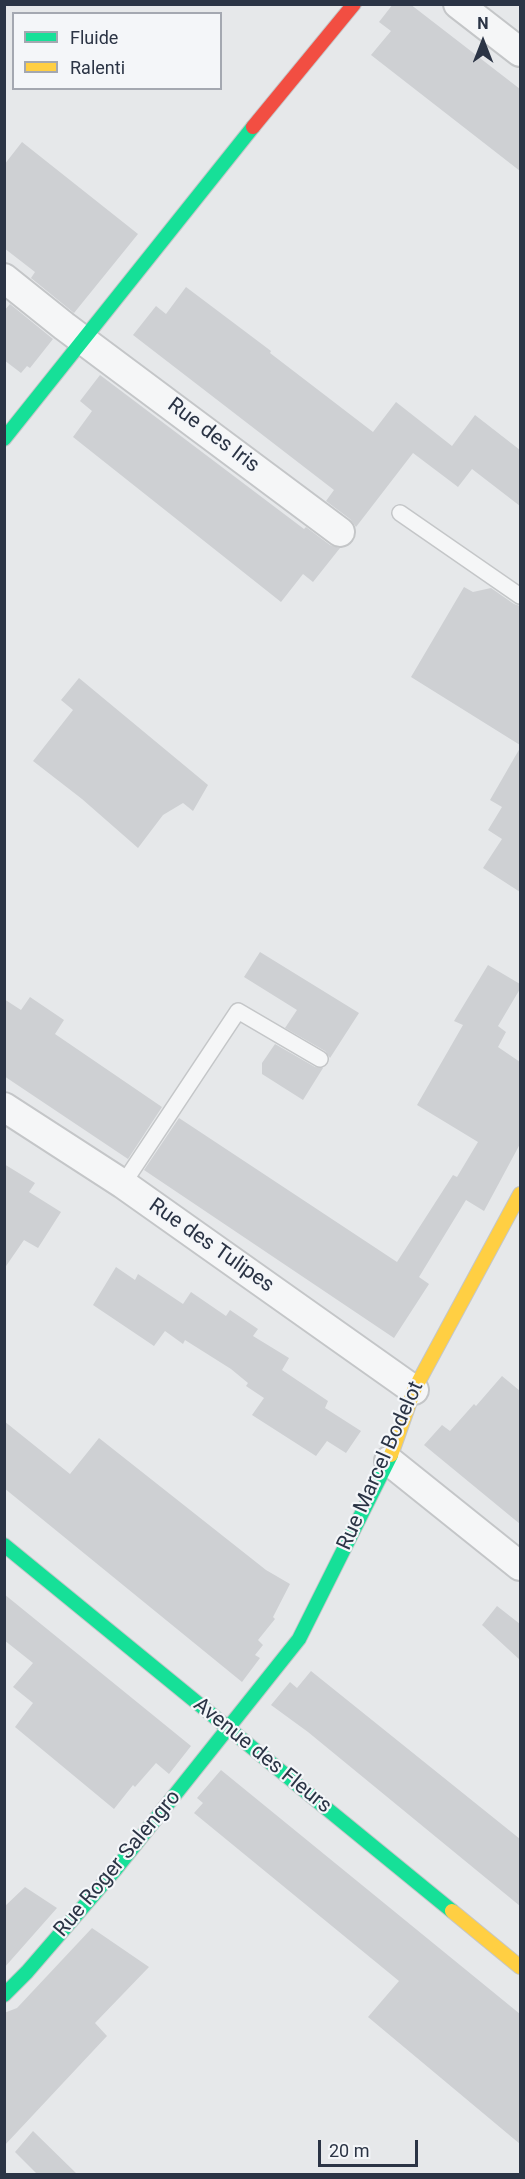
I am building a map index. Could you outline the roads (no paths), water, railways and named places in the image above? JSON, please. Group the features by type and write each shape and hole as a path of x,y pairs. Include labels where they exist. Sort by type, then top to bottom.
{"street":[{"path":"4,439 354,4"},
{"path":"458,4 520,52"},
{"name":"Rue des Iris","path":"4,278 340,532"},
{"name":"Rue des Tulipes","path":"4,1107 123,1184 414,1390"},
{"name":"Rue Marcel Bodelot","path":"228,1729 299,1639 388,1461 414,1390 520,1194"},
{"path":"388,1461 520,1566"},
{"name":"Avenue des Fleurs","path":"4,1545 520,1967"},
{"name":"Rue Roger Salengro","path":"4,1995 27,1972 115,1870 228,1729"}],"lane":[{"path":"400,513 520,596"},
{"path":"123,1184 238,1011 320,1059"}]}
